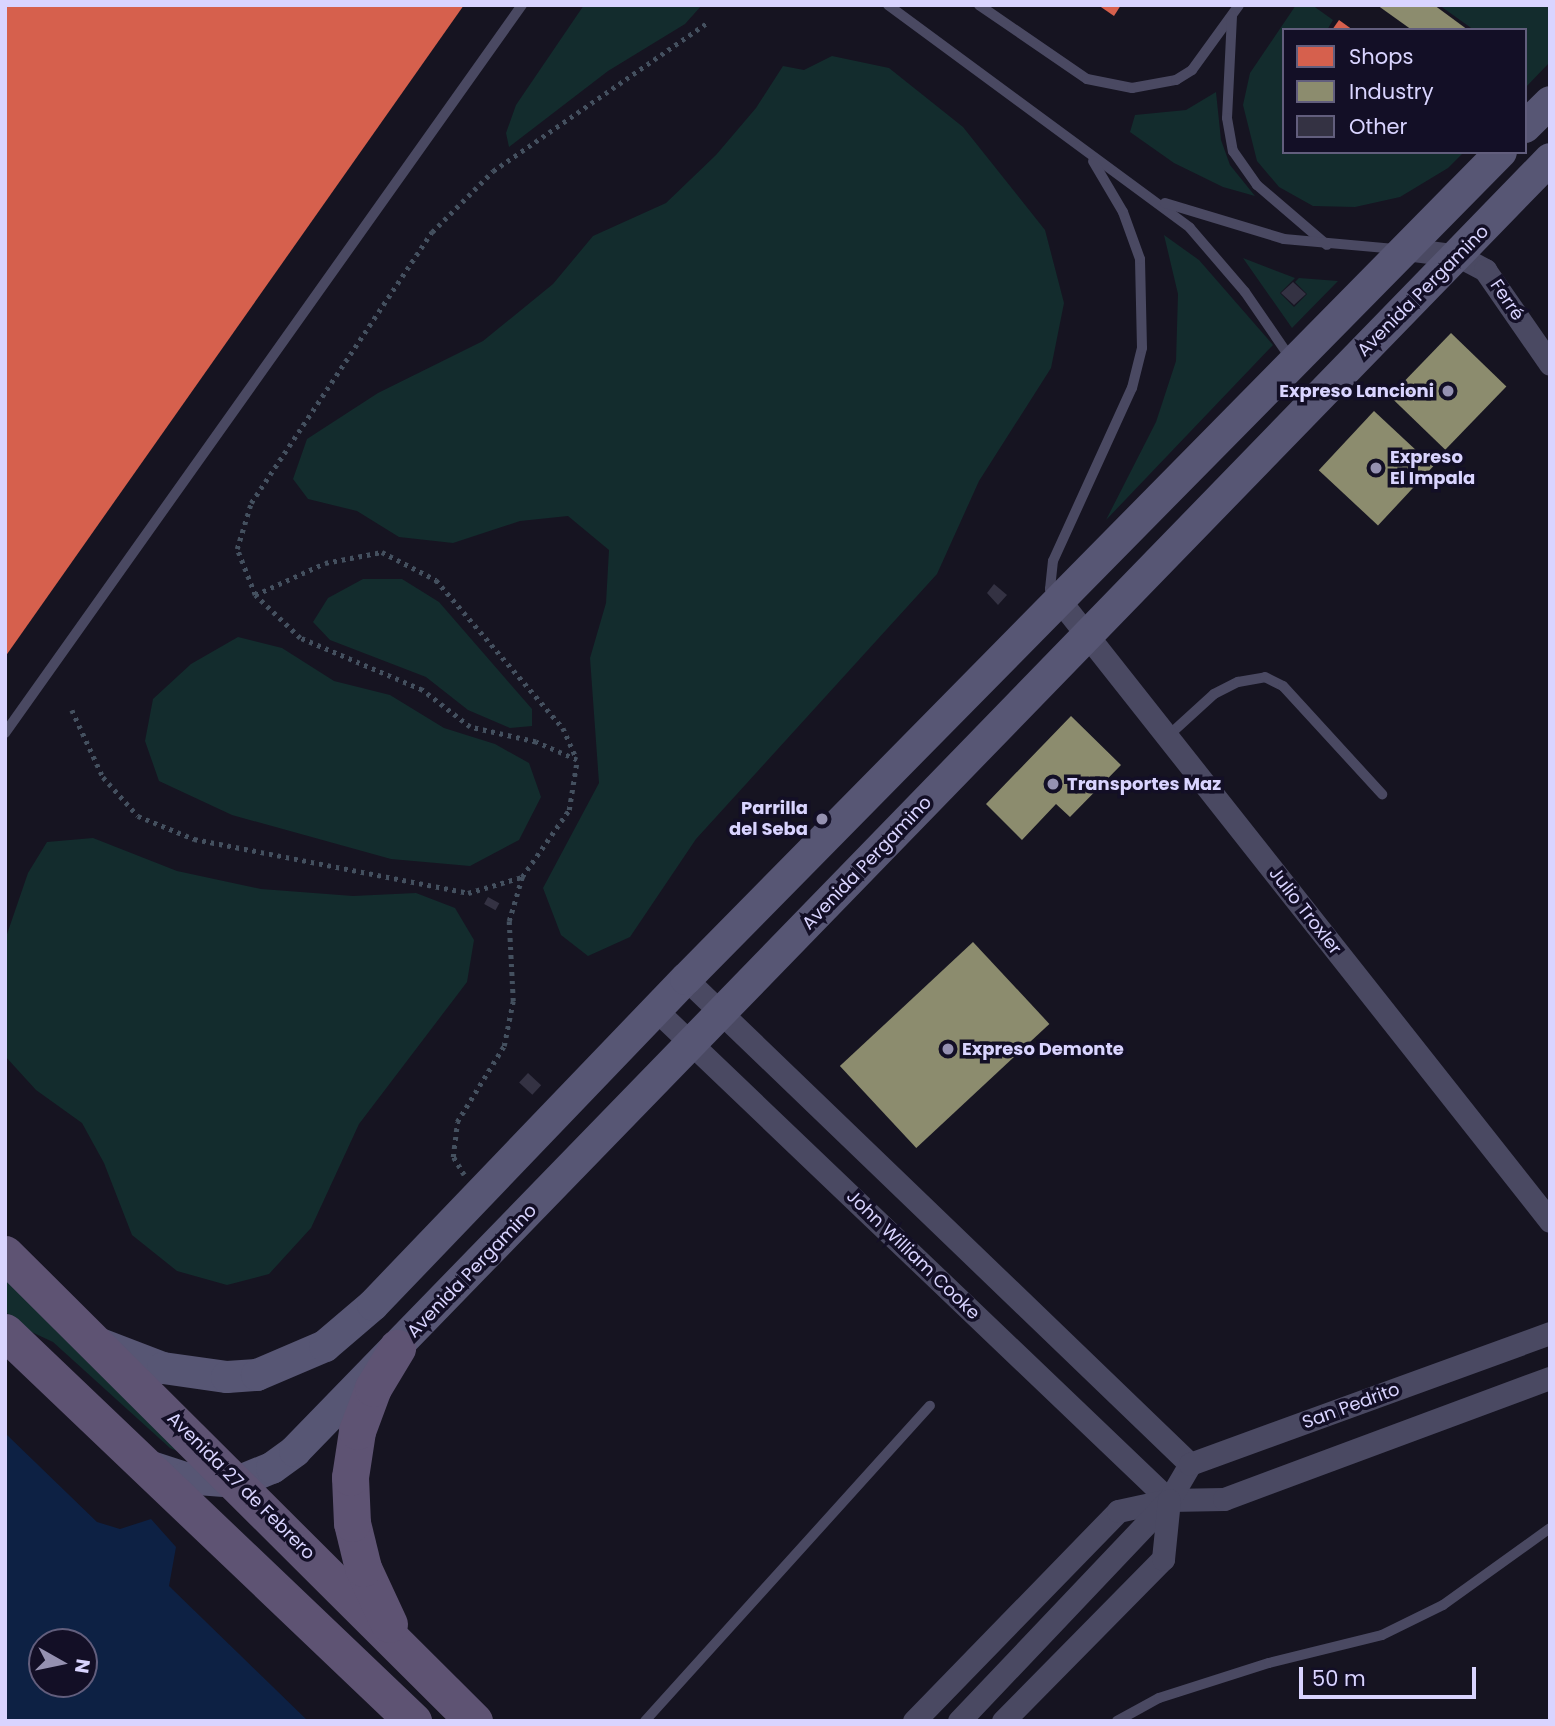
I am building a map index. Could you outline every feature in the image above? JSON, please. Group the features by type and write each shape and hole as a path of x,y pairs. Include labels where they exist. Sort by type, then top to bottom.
{"main road":[{"path":"1527,125 1550,102"},
{"path":"100,1344 163,1368 195,1375 257,1374 292,1363 326,1346 373,1305 686,979 1499,154"},
{"name":"Avenida Pergamino","path":"145,1465 214,1483 237,1482 272,1468 295,1451 1459,256 1550,159"},
{"name":"Avenida 27 de Febrero","path":"5,1254 100,1344 474,1721"},
{"path":"5,1332 413,1721"},
{"path":"397,1348 369,1399 357,1431 350,1477 352,1523 363,1569 404,1653"}],"street":[{"name":"Ferré","path":"1406,249 1459,256 1492,276 1550,364"},
{"name":"Julio Troxler","path":"1060,601 1550,1221"},
{"path":"686,979 1190,1464 1169,1500 959,1721"},
{"name":"John William Cooke","path":"656,1010 1169,1500"},
{"name":"San Pedrito","path":"1190,1464 1550,1333"},
{"path":"914,1721 1118,1511 1169,1500 1224,1499 1550,1378"},
{"path":"1003,1721 1163,1559 1169,1500"}],"lane":[{"path":"5,733 522,5"},
{"path":"888,5 1092,158 1156,200 1218,259 1294,364"},
{"path":"979,5 1067,67 1105,84 1132,88 1176,80 1192,70 1236,10"},
{"path":"1236,10 1227,93 1233,150 1257,185 1327,245"},
{"path":"1060,601 1050,589 1053,561 1132,388 1142,348 1144,291 1134,236 1092,158"},
{"path":"1156,200 1240,229 1327,245 1406,249"},
{"path":"1168,736 1214,694 1238,682 1265,677 1283,686 1382,794"},
{"path":"645,1721 930,1406"},
{"path":"1117,1721 1159,1698 1220,1678 1382,1635 1443,1605 1550,1528"}],"path":[{"path":"577,760 536,742 470,727 422,690 300,638 255,595 237,549 251,503 432,232 493,171 706,23"},
{"path":"255,595 326,563 382,552 436,580 563,728 577,760 569,810 522,877 509,921 513,1001 504,1046 457,1122 453,1157 478,1196"},
{"path":"72,710 103,777 138,816 194,839 468,893 522,877"}],"green space":[{"path":"584,5 702,5 685,24 608,71 509,147 506,133 516,105"},
{"path":"1296,5 1312,5 1333,20 1328,28 1282,28 1282,154 1462,154 1448,168 1400,197 1355,207 1313,206 1279,187 1257,161 1243,105 1250,73"},
{"path":"1439,5 1550,5 1550,62 1527,86 1527,28 1471,28"},
{"path":"832,56 889,68 963,127 1045,230 1064,303 1051,368 979,481 937,574 696,839 630,937 588,956 561,935 543,888 599,783 590,658 606,603 609,550 568,516 520,521 453,543 399,537 357,511 308,499 293,479 307,439 378,393 483,341 553,284 593,236 666,203 716,155 756,108 783,66 804,70"},
{"path":"1216,92 1221,140 1230,165 1255,196 1223,187 1174,163 1130,132 1135,115 1186,110"},
{"path":"1164,235 1199,260 1273,345 1106,520 1156,422 1176,361 1178,294"},
{"path":"1243,258 1295,278 1280,293 1294,307 1307,294 1295,282 1299,278 1338,281 1292,328"},
{"path":"363,579 402,579 439,602 532,709 532,726 510,728 468,710 426,677 330,640 313,622 328,598"},
{"path":"238,637 282,648 334,681 390,695 444,728 495,744 529,763 541,797 519,840 470,866 391,859 232,815 159,781 145,741 153,699 191,664"},
{"path":"93,838 177,871 261,889 353,896 416,893 455,908 474,940 467,982 359,1124 311,1228 269,1274 227,1285 177,1271 132,1235 104,1163 82,1123 36,1090 5,1056 5,940 28,873 47,842"},
{"path":"5,1272 199,1461 170,1448 53,1342 23,1328 5,1311"}],"water":[{"path":"5,1433 97,1522 120,1529 151,1519 176,1547 169,1586 308,1721 5,1721"}],"building: Shops":[{"path":"5,5 464,5 5,657"},
{"path":"1098,5 1121,5 1114,16"},
{"path":"1339,20 1350,28 1333,28"}],"building: Industry":[{"path":"1377,5 1434,5 1465,28 1409,28"},
{"name":"Expreso Lancioni","path":"1451,333 1506,386 1445,450 1390,396"},
{"name":"Expreso El Impala","path":"1374,411 1433,466 1378,525 1319,470"},
{"name":"Transportes Maz","path":"1071,716 1121,765 1070,817 1056,804 1022,840 986,804"},
{"name":"Expreso Demonte","path":"973,942 1049,1024 916,1148 840,1066"}],"building: Other":[{"path":"1293,282 1306,294 1294,305 1281,293"},
{"path":"994,584 1007,595 998,605 987,593"},
{"path":"488,897 499,903 495,910 484,904"},
{"path":"528,1073 541,1085 532,1095 519,1083"}],"place":[{"name":"Expreso Lancioni","path":"1448,391"},
{"name":"Expreso El Impala","path":"1376,468"},
{"name":"Transportes Maz","path":"1053,784"},
{"name":"Parrilla del Seba","path":"822,819"},
{"name":"Expreso Demonte","path":"948,1049"}]}
